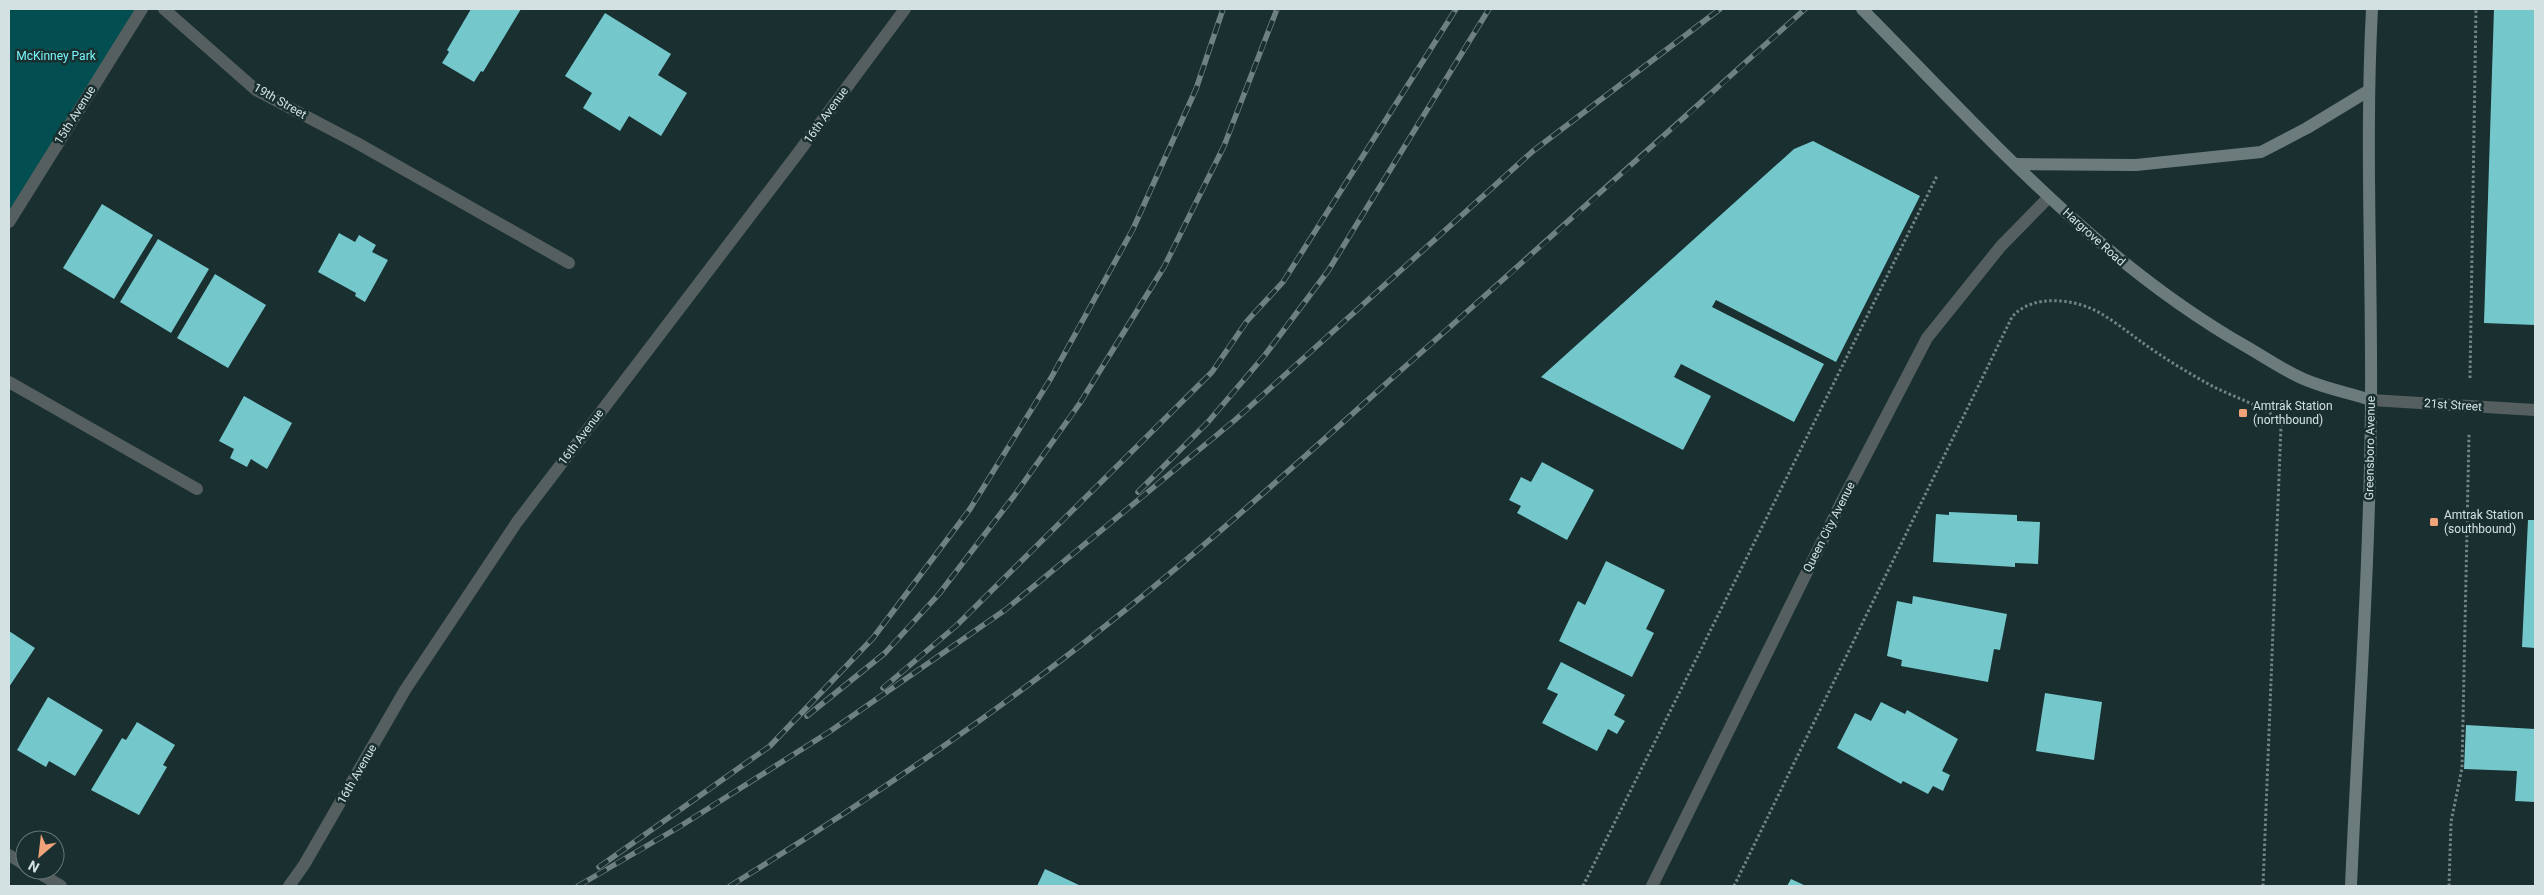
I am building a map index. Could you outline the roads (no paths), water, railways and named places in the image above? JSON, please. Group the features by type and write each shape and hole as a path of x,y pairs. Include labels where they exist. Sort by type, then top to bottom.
{"main road":[{"name":"Hargrove Road","path":"1862,9 2015,164 2131,270 2222,333 2306,380 2371,400"},
{"name":"Greensboro Avenue","path":"2351,886 2370,516 2371,400 2368,91 2372,9"},
{"path":"2015,164 2136,166 2261,152 2307,128 2368,91"}],"street":[{"name":"15th Avenue","path":"9,222 142,9"},
{"name":"19th Street","path":"164,9 256,90 357,143 569,264"},
{"name":"16th Avenue","path":"288,886 304,865 405,690 517,522 670,318 795,157 904,9"},
{"name":"Queen City Avenue","path":"1652,886 1841,503 1927,338 2001,246 2049,196"},
{"path":"9,382 197,489"},
{"name":"21st Street","path":"2371,400 2535,410"}],"railway":[{"path":"599,867 770,746 873,638 970,509 1051,378 1133,229 1196,89 1223,9"},
{"path":"807,716 885,653 939,594 1014,496 1080,403 1164,267 1224,146 1277,9"},
{"path":"883,688 956,626 1212,372 1247,321 1283,282 1456,9"},
{"path":"1138,492 1208,422 1265,355 1328,271 1489,9"},
{"path":"578,886 679,827 829,732 1005,610 1235,420 1533,151 1720,9"},
{"path":"730,886 816,832 942,747 1064,658 1150,590 1276,482 1805,9"}],"place":[{"name":"Amtrak Station (northbound)","path":"2243,413"},
{"name":"Amtrak Station (southbound)","path":"2434,522"}],"park label":[{"name":"McKinney Park","path":"56,56"}]}
